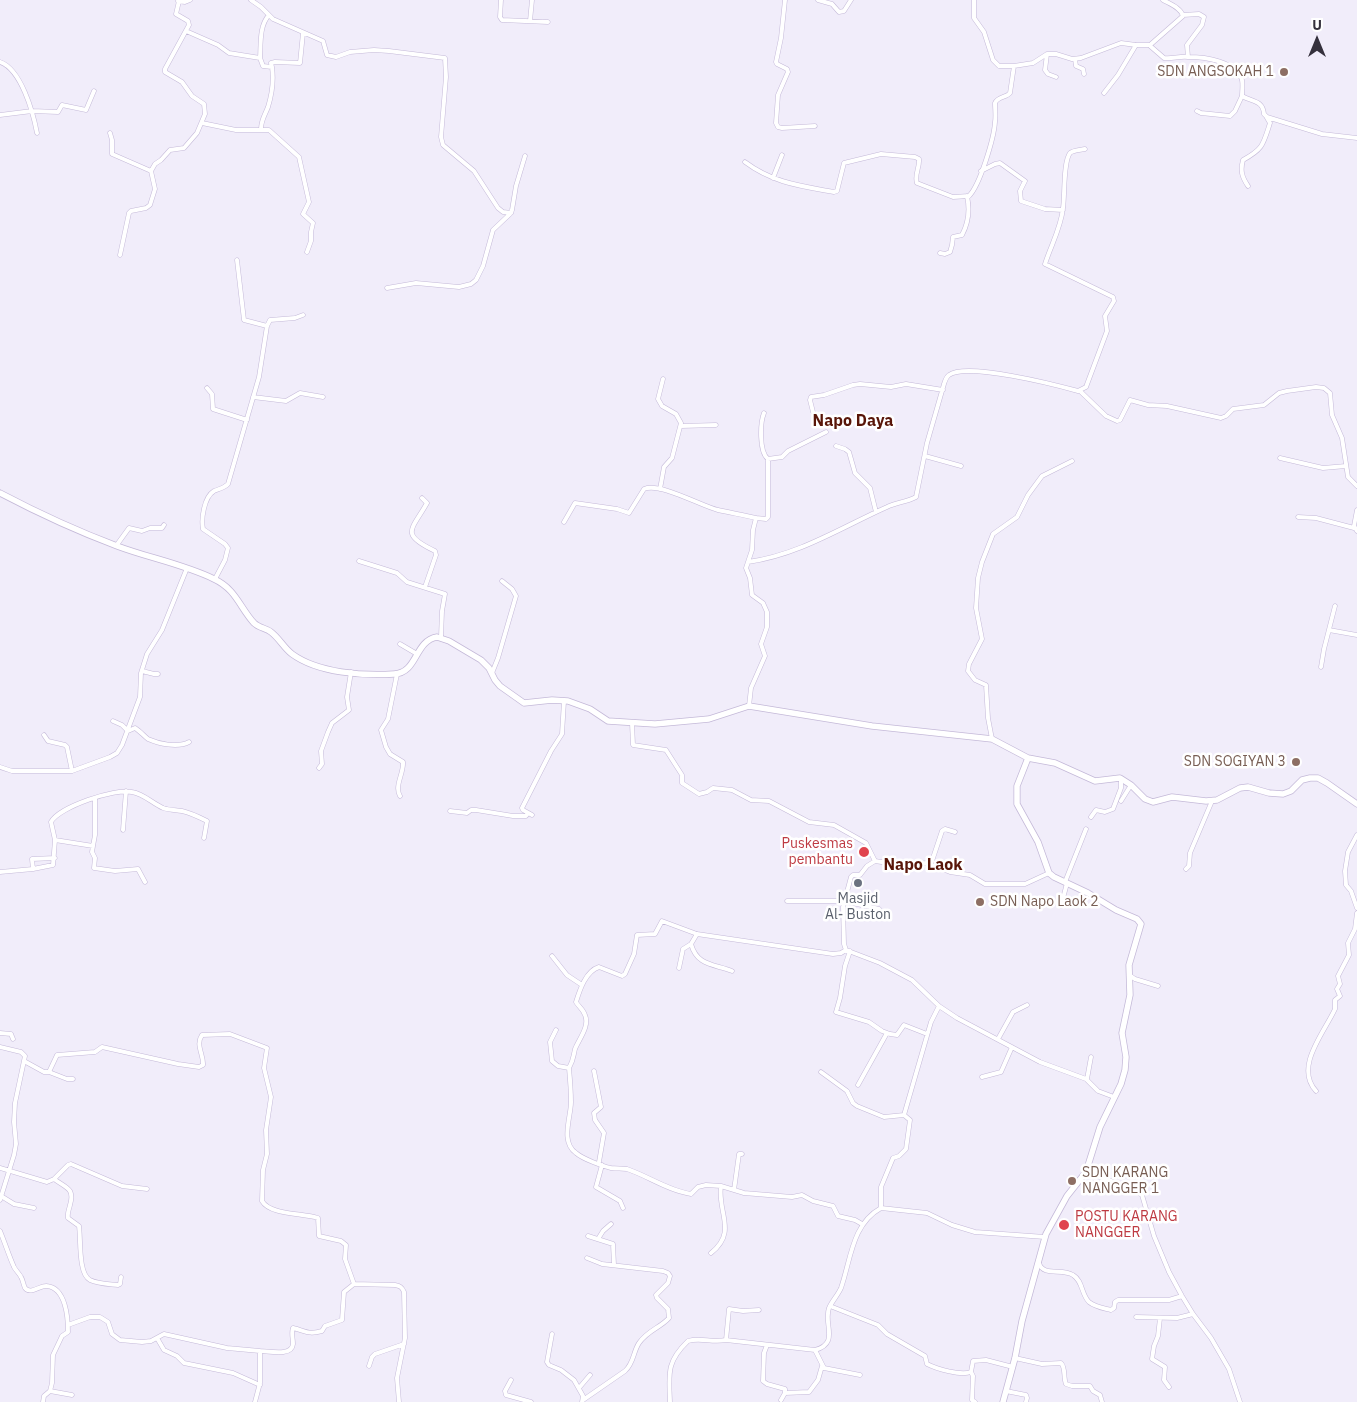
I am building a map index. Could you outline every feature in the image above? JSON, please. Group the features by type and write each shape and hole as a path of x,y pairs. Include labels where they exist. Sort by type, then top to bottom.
{"street":[{"path":"120,255 129,213 150,205 155,189 151,171 155,164 170,150 181,150 187,146 197,133 205,114 204,104 192,96 182,82 165,72 189,22 176,14 178,1 185,2 190,0"},
{"path":"251,0 273,19 323,40 327,55 336,57 350,52 389,50 445,58 446,77 441,137 443,145 474,171 498,208 503,212 511,212"},
{"path":"502,0 500,17 502,20 548,22"},
{"path":"530,21 532,0"},
{"path":"785,0 781,38 776,62 787,69 788,72 778,95 776,122 778,127 782,128 815,126"},
{"path":"818,0 832,4 839,12 844,11 851,0"},
{"path":"974,0 974,18 984,32 992,60 999,66 1033,63 1047,54 1056,54 1074,59 1085,57 1119,44 1150,45 1183,15 1199,14 1204,17 1202,24 1187,45 1188,57"},
{"path":"1163,0 1179,9 1183,15"},
{"path":"269,15 261,33 260,58 263,66 272,67"},
{"path":"186,31 218,45 229,53 260,58"},
{"path":"261,129 261,122 269,104 273,84 271,64 273,62 300,63 303,33"},
{"path":"1104,93 1118,75 1136,45"},
{"path":"1150,45 1164,58 1188,57 1219,62 1236,71 1242,82 1242,96 1235,111 1230,116 1197,111"},
{"path":"1047,54 1045,70 1048,74 1056,77"},
{"path":"1074,59 1076,66 1083,69 1084,74"},
{"path":"0,62 12,68 17,77 32,111 37,133"},
{"path":"745,162 759,173 793,185 834,192 837,190 844,163 881,154 915,157 919,159 920,163 916,178 917,183 950,196 967,196 975,188 981,171 995,123 995,102 1010,93 1014,66"},
{"path":"0,115 32,111 58,112 62,105 86,110 94,91"},
{"path":"1242,96 1260,104 1270,123 1262,146 1255,154 1243,160 1242,175 1248,186"},
{"path":"1266,116 1322,134 1357,138"},
{"path":"202,123 236,130 261,129 272,131 299,157 309,202 303,214 313,223 311,241 307,252"},
{"path":"110,133 112,154 151,171"},
{"path":"1080,391 1087,385 1107,331 1106,316 1114,299 1112,296 1062,274 1045,264 1052,248 1063,210 1065,172 1070,153 1085,149"},
{"path":"387,288 416,283 459,287 471,284 476,280 483,266 493,230 514,207 516,186 525,156"},
{"path":"774,178 782,156"},
{"path":"981,171 995,164 1000,164 1025,181 1020,192 1021,201 1038,208 1054,211 1063,210"},
{"path":"940,253 946,254 950,252 952,237 962,235 967,226 967,196"},
{"path":"237,260 244,320 268,326"},
{"path":"217,580 228,548 203,529 205,506 211,494 228,484 259,377 270,320 296,318 303,315"},
{"path":"748,562 785,554 898,502 916,497 942,390 948,376 962,372 1002,374 1080,391 1106,416 1117,421 1120,420 1130,400 1220,418 1226,416 1233,409 1265,404 1281,392 1324,388 1330,393 1332,415 1342,438 1348,477 1357,486"},
{"path":"660,489 664,467 672,458 681,426 676,414 662,406 658,399 663,380"},
{"path":"812,412 811,396 824,395 853,385 867,384 890,387 906,384 942,390"},
{"path":"207,388 212,394 213,409 247,420"},
{"path":"253,397 286,401 300,393 322,397"},
{"path":"564,522 575,503 617,509 629,513 646,488 660,489 716,510 756,518 768,517 768,459 763,452 761,430 764,413"},
{"path":"681,426 716,425"},
{"path":"768,459 782,458 788,451 826,432"},
{"path":"836,446 849,452 854,470 870,488 876,512"},
{"path":"925,456 962,466"},
{"path":"1280,458 1323,468 1346,466"},
{"path":"992,740 988,718 986,685 975,680 968,671 969,664 982,639 976,608 981,566 993,534 1019,515 1028,495 1042,476 1072,461"},
{"path":"0,493 76,530 116,546 187,568 217,580 234,594 255,624 272,633 292,654 308,663 339,672 397,674 408,670 422,645 428,639 441,637 481,660 489,668 500,686 521,703 527,704 552,700 577,703 608,721 656,724 709,720 749,706 872,726 992,740 1028,758 1055,762 1095,781 1121,779 1130,784 1148,801 1156,802 1176,797 1212,801 1243,787 1253,787 1270,793 1287,793 1302,780 1318,778 1357,804"},
{"path":"422,498 427,503 412,528 412,534 414,540 435,551 436,555 425,586"},
{"path":"1298,517 1316,518 1356,529 1357,510"},
{"path":"749,706 751,688 765,656 762,644 767,627 763,603 752,595 750,578 746,568 752,550 756,518"},
{"path":"116,546 129,528 142,531 150,528 160,528 164,524"},
{"path":"359,561 397,573 408,582 444,593 446,596 442,611 441,637"},
{"path":"0,767 12,770 72,771 104,760 117,753 122,746 140,697 142,671 147,654 162,630 171,603 187,568"},
{"path":"492,673 516,596 512,589 502,581"},
{"path":"1321,667 1335,606"},
{"path":"1329,630 1357,635"},
{"path":"400,644 417,654"},
{"path":"142,671 158,674"},
{"path":"319,768 322,764 321,751 332,723 348,710 347,697 351,672"},
{"path":"397,674 388,719 381,731 390,754 404,762 397,790 400,796"},
{"path":"450,811 467,813 476,810 512,816 526,816 530,814 522,808 551,751 562,734 564,701"},
{"path":"113,721 122,725 128,731"},
{"path":"632,723 632,744 666,750 682,775 682,783 699,794 713,788 732,790 752,800 772,802 809,822 834,825 866,843 875,861"},
{"path":"128,731 135,728 149,739 172,745 189,742"},
{"path":"44,735 48,741 65,745 72,771"},
{"path":"1004,1402 1022,1321 1039,1263 1044,1237 1067,1196 1086,1172 1100,1127 1121,1084 1126,1065 1122,1033 1130,995 1129,961 1140,932 1139,921 1050,873 1038,842 1016,804 1017,786 1028,758"},
{"path":"1091,817 1096,810 1105,812 1113,809 1121,788 1121,779"},
{"path":"1121,801 1130,784"},
{"path":"123,830 126,791"},
{"path":"0,872 52,866 55,858 55,840 51,822 54,818 74,806 100,795 126,791 141,794 165,809 190,813 207,821 204,838"},
{"path":"95,798 95,835 92,852 95,858 94,868 115,871 138,869 146,882"},
{"path":"1186,870 1189,866 1190,853 1212,801"},
{"path":"931,864 942,831 946,829 955,832"},
{"path":"1061,906 1066,882 1086,829"},
{"path":"1357,835 1348,852 1345,873 1346,885 1351,891 1357,908"},
{"path":"55,840 93,846"},
{"path":"33,869 32,859 55,858"},
{"path":"927,1034 904,1025 897,1035 887,1033 869,1022 835,1012 840,998 848,950 843,939 844,901 851,876 860,875 867,866 875,861 896,864 931,864 950,872 970,875 985,884 1025,884 1050,873"},
{"path":"787,901 844,901 879,910"},
{"path":"1316,1091 1310,1082 1308,1064 1335,1009 1335,1000 1340,996 1337,989 1340,984 1338,976 1349,955 1348,944 1355,929 1357,913"},
{"path":"862,1224 855,1220 838,1216 832,1205 813,1201 802,1194 792,1197 744,1193 721,1186 701,1186 692,1194 681,1193 649,1177 625,1169 600,1164 576,1153 567,1134 571,1101 569,1068 585,1026 585,1014 576,1003 582,985 590,972 599,967 622,976 625,974 634,954 637,934 655,934 662,921 698,934 833,954 848,950 880,963 912,980 939,1006 957,1018 1040,1062 1087,1080 1098,1091 1114,1097"},
{"path":"679,968 683,949 691,944 698,934"},
{"path":"691,944 696,955 702,961 732,971"},
{"path":"552,956 566,975 582,985"},
{"path":"1129,975 1158,986"},
{"path":"904,1115 927,1034 939,1006"},
{"path":"998,1039 1013,1012 1027,1006"},
{"path":"556,1030 550,1042 552,1062 558,1066 569,1068"},
{"path":"0,1033 11,1034 13,1039"},
{"path":"858,1085 887,1033"},
{"path":"49,1072 57,1055 95,1052 102,1047 199,1067 204,1062 199,1042 202,1035 230,1034 266,1047 264,1068 271,1097 266,1130 263,1203 278,1210 318,1218 318,1236 341,1241 346,1245 345,1259 354,1284"},
{"path":"0,1047 22,1052 25,1056 15,1103 16,1144 1,1198 14,1204 34,1208"},
{"path":"982,1077 1001,1072 1012,1047"},
{"path":"1087,1080 1091,1057"},
{"path":"24,1061 44,1072 73,1079"},
{"path":"594,1071 601,1107 594,1113 594,1118 604,1133 596,1188 620,1201 623,1208"},
{"path":"821,1072 847,1091 852,1103 857,1106 884,1117 904,1115 910,1120 906,1148 899,1156 892,1158 881,1187 881,1208"},
{"path":"734,1190 738,1172 738,1158 739,1154 742,1154"},
{"path":"0,1168 46,1182 54,1179 71,1164 122,1186 147,1189"},
{"path":"1086,1172 1133,1189 1142,1195 1156,1242 1182,1296 1211,1338 1229,1369 1240,1402"},
{"path":"54,1179 72,1193 67,1214 68,1218 79,1226 82,1264 88,1279 118,1285 120,1284 121,1277"},
{"path":"711,1253 720,1246 725,1232 720,1196 721,1186"},
{"path":"670,1402 670,1366 686,1343 696,1339 712,1342 726,1340 815,1350 823,1348 828,1341 828,1313 830,1306 839,1292 862,1224 873,1212 881,1208 927,1213 952,1225 975,1232 1044,1237"},
{"path":"598,1239 610,1224"},
{"path":"0,1231 15,1270 22,1278 25,1288 32,1290 47,1286 59,1293 64,1304 68,1333 62,1336 53,1355 53,1378 50,1391 44,1396 43,1402"},
{"path":"588,1236 614,1245 614,1264"},
{"path":"552,1334 547,1362 574,1380 579,1388 582,1401 626,1371 632,1363 637,1345 651,1330 669,1318 668,1309 656,1295 668,1283 670,1276 668,1273 614,1264 598,1264 587,1258"},
{"path":"1039,1263 1040,1268 1044,1270 1066,1272 1074,1276 1089,1302 1095,1306 1111,1310 1118,1300 1169,1300 1182,1296"},
{"path":"68,1325 90,1317 100,1316 108,1322 112,1334 120,1340 142,1342 164,1334 227,1348 282,1352 290,1350 293,1346 293,1328 306,1333 315,1333 322,1331 326,1326 342,1320 344,1292 354,1284 401,1286 404,1292 404,1344 397,1378 399,1402"},
{"path":"830,1306 878,1325 887,1334 925,1356 927,1363 934,1367 964,1373 971,1372"},
{"path":"726,1340 729,1309 743,1311 759,1310"},
{"path":"1136,1317 1176,1318 1193,1314"},
{"path":"1160,1318 1152,1359 1165,1367 1164,1380 1168,1387"},
{"path":"157,1338 164,1350 177,1356 184,1363 233,1373 260,1384"},
{"path":"369,1366 375,1354 404,1344"},
{"path":"767,1345 764,1353 763,1381 785,1389 785,1392"},
{"path":"785,1392 809,1392 818,1380 822,1366 815,1350"},
{"path":"255,1402 260,1384 260,1351"},
{"path":"1015,1358 1042,1364 1061,1363 1064,1368 1066,1384 1090,1386 1093,1391 1100,1395 1102,1402"},
{"path":"976,1402 972,1398 972,1362 975,1360 986,1360 1013,1367"},
{"path":"822,1366 830,1370 860,1375"},
{"path":"579,1388 590,1375"},
{"path":"511,1380 506,1395 530,1402"},
{"path":"50,1391 72,1395"},
{"path":"1006,1391 1026,1395 1026,1402"},
{"path":"781,1400 785,1392"}],"place":[{"name":"SDN ANGSOKAH 1","path":"1284,72"},
{"name":"SDN SOGIYAN 3","path":"1296,762"},
{"name":"Puskesmas pembantu","path":"864,852"},
{"name":"Masjid Al- Buston","path":"858,883"},
{"name":"SDN Napo Laok 2","path":"980,902"},
{"name":"SDN KARANG NANGGER 1","path":"1072,1181"},
{"name":"POSTU KARANG NANGGER","path":"1064,1225"}],"district":[{"name":"Napo Daya","path":"853,421"},
{"name":"Napo Laok","path":"923,865"}]}
